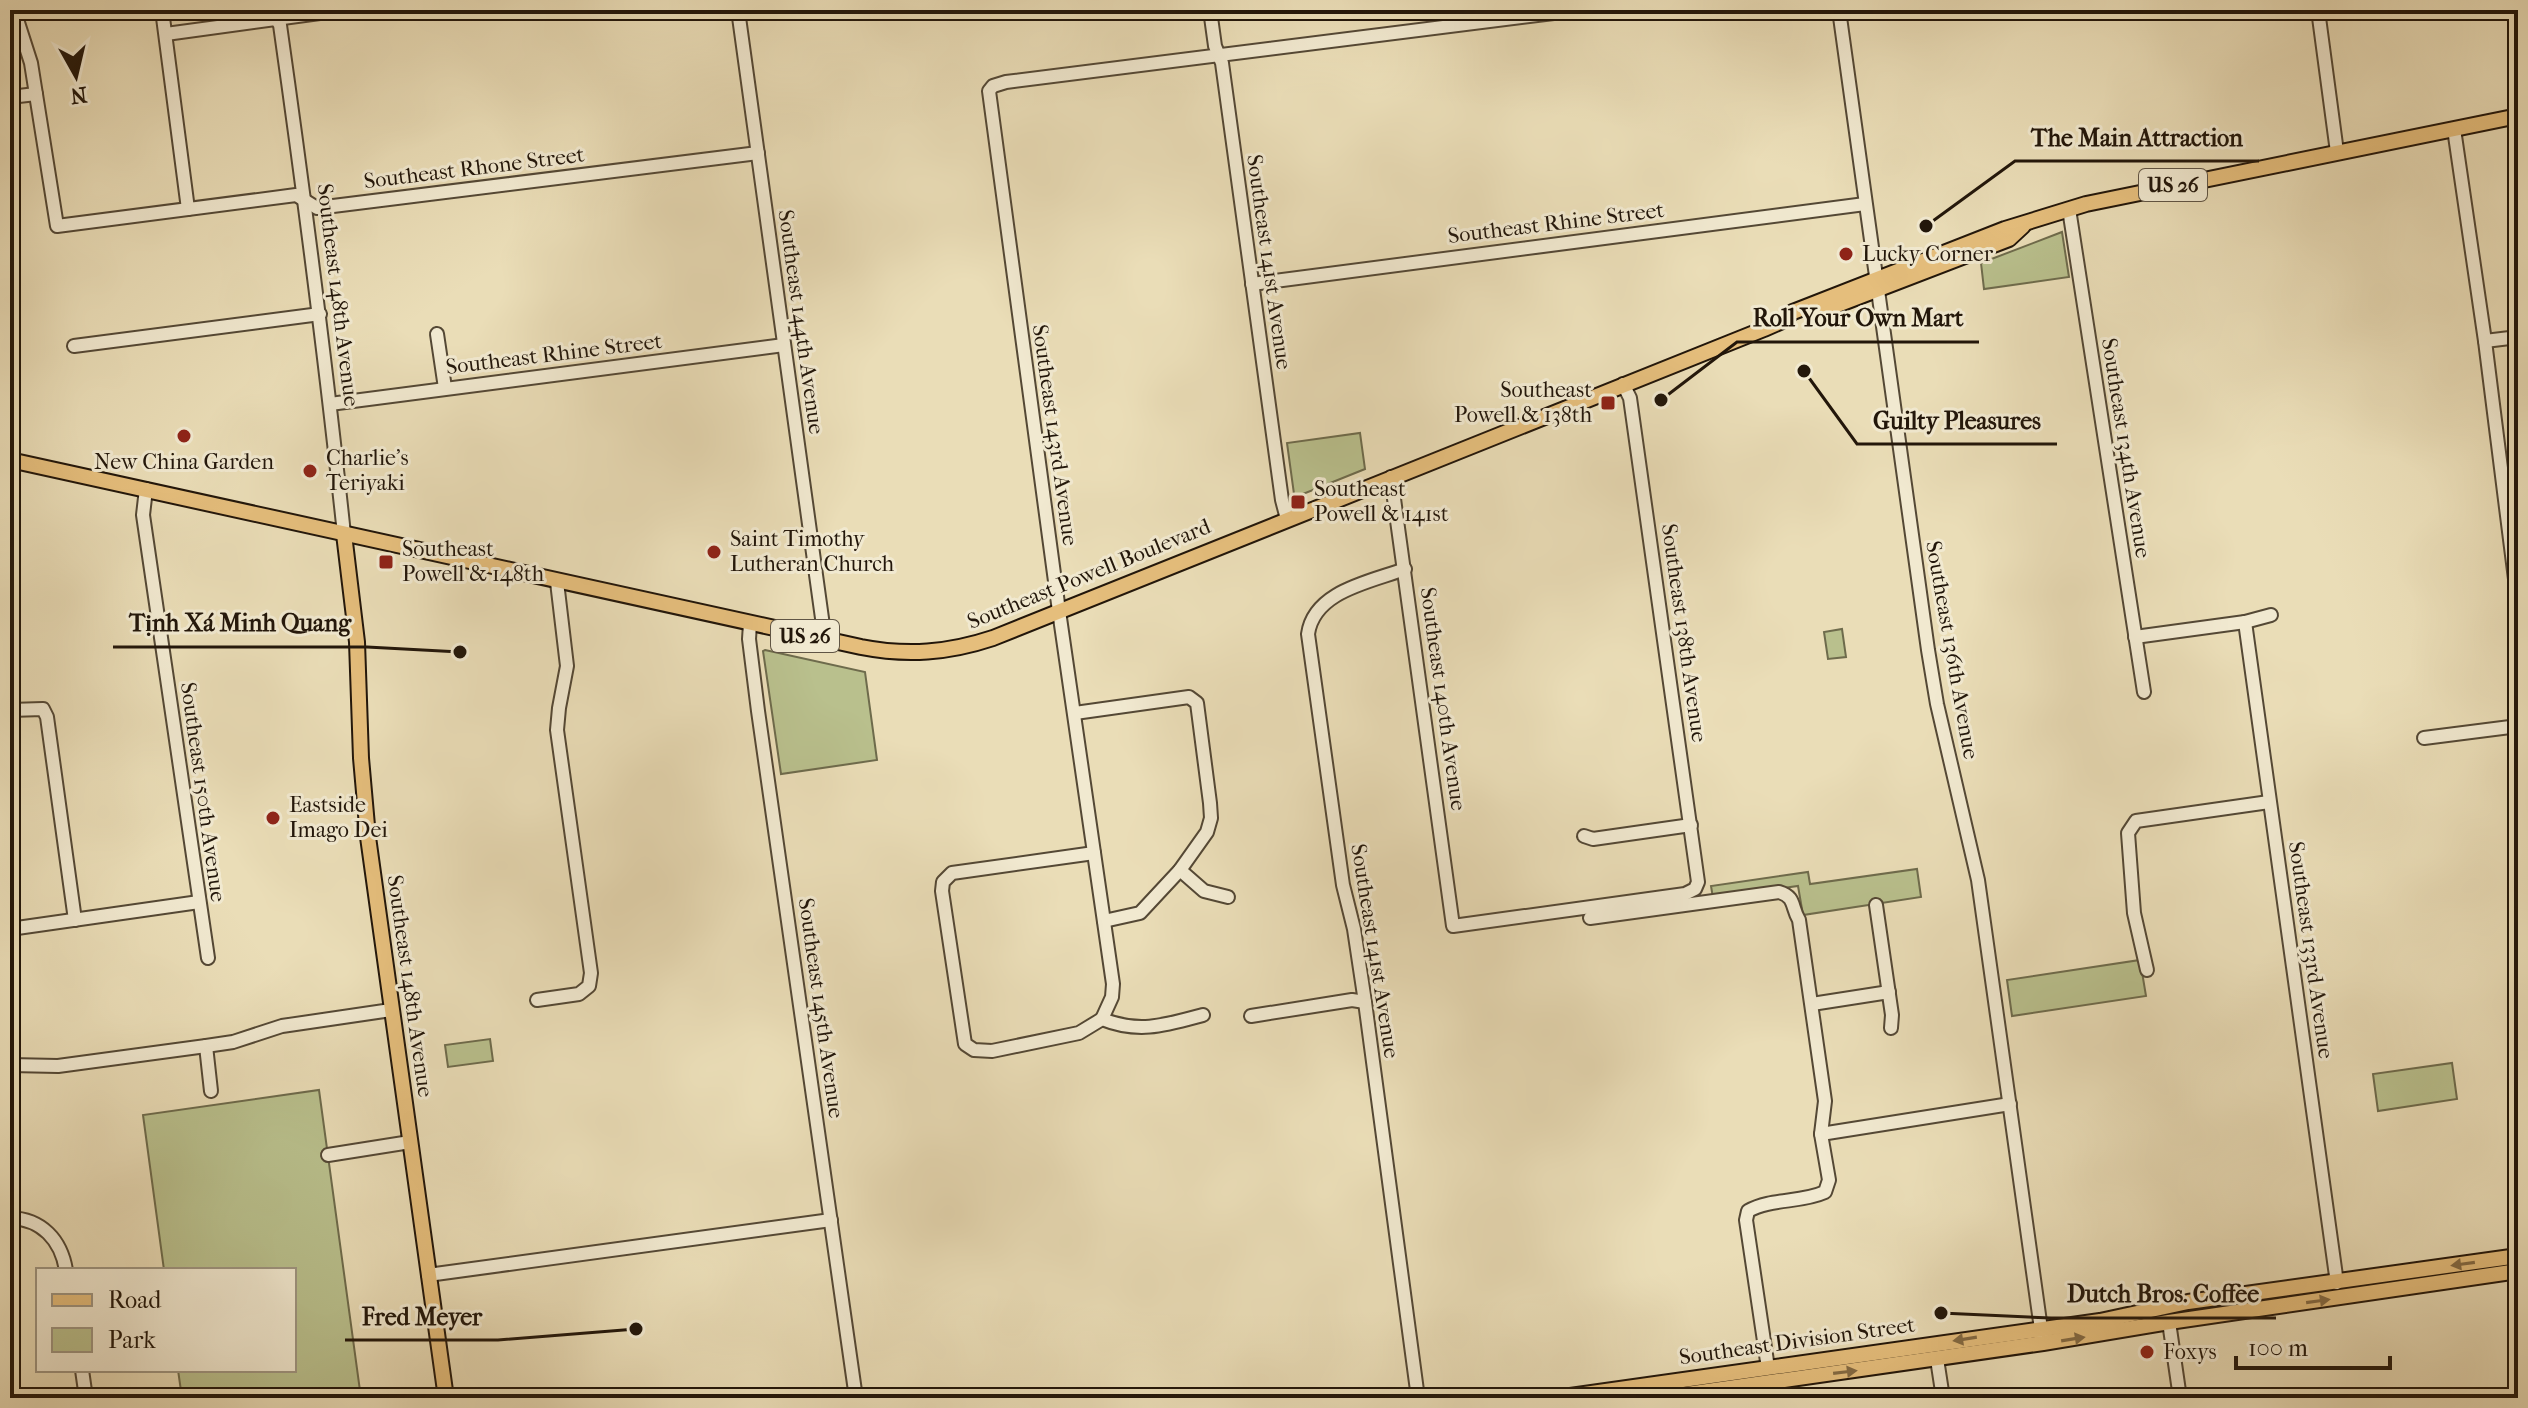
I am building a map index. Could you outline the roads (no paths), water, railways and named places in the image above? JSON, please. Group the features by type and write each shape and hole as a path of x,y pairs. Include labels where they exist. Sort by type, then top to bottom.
{"main road":[{"name":"Southeast Powell Boulevard","path":"10,460 825,640 883,651 932,653 973,645 1780,322 1793,312 1877,285 2005,229 2129,194 2518,116"},
{"name":"Southeast 148th Avenue","path":"344,534 357,642 364,803 446,1398"},
{"name":"Southeast Division Street","path":"1659,1398 1719,1387 1937,1359 2188,1302 2518,1256"},
{"name":"Southeast Division Street","path":"1556,1398 1719,1387 1768,1368 2169,1322 2518,1271"},
{"path":"2169,1322 2172,1314 2188,1302"}],"street":[{"path":"10,97 36,94 31,63 14,10"},
{"path":"162,10 188,209"},
{"path":"166,34 274,14 342,10"},
{"name":"Southeast 144th Avenue","path":"738,10 825,640"},
{"name":"Southeast 141st Avenue","path":"1210,10 1287,519"},
{"path":"1219,56 1578,10"},
{"name":"Southeast 136th Avenue","path":"1839,10 1933,684 1976,867 2042,1336"},
{"path":"2318,10 2337,152"},
{"name":"Southeast 148th Avenue","path":"274,14 280,25 320,314 344,534"},
{"name":"Southeast 143rd Avenue","path":"1102,1019 1112,997 1113,984 989,91 993,86 1006,82 1219,56"},
{"name":"Southeast Rhone Street","path":"36,94 57,226 296,195 317,208 758,153"},
{"path":"2454,129 2517,595"},
{"name":"Southeast Rhine Street","path":"1252,284 1865,204"},
{"name":"Southeast 134th Avenue","path":"2069,209 2144,692"},
{"path":"74,346 320,314"},
{"path":"437,334 445,388"},
{"path":"2485,341 2518,337"},
{"name":"Southeast Rhine Street","path":"330,404 784,345"},
{"name":"Southeast 138th Avenue","path":"1623,384 1630,398 1691,825 1698,882 1695,889"},
{"name":"Southeast 140th Avenue","path":"1391,477 1453,926 1685,894 1695,889"},
{"name":"Southeast 150th Avenue","path":"146,489 143,515 208,958"},
{"name":"Southeast 141st Avenue","path":"1405,569 1328,598 1314,612 1308,634 1343,885 1354,929 1365,1002 1418,1398"},
{"path":"537,1000 579,994 589,986 591,973 557,730 567,666 557,582"},
{"path":"2135,637 2245,622 2271,615"},
{"name":"Southeast 133rd Avenue","path":"2245,622 2337,1283"},
{"name":"Southeast 145th Avenue","path":"750,624 758,711 856,1398"},
{"path":"1075,713 1189,697 1197,703 1211,818 1207,832 1180,870 1140,913 1104,921"},
{"path":"10,710 43,709 47,717 75,920"},
{"path":"2424,738 2518,726"},
{"path":"2147,970 2134,913 2128,833 2136,821 2269,802"},
{"path":"1584,836 1593,839 1691,825"},
{"path":"1094,853 952,873 943,882 965,1044 974,1050 992,1051 1079,1033 1102,1019 1120,1027 1140,1028 1203,1015"},
{"path":"1180,870 1204,891 1228,897"},
{"path":"1590,918 1779,892 1793,901 1799,920 1825,1101 1821,1134 1829,1180 1825,1192 1815,1197 1758,1205 1748,1211 1746,1220 1768,1368"},
{"path":"10,929 199,902"},
{"path":"1876,905 1892,1015 1891,1028"},
{"path":"1812,1004 1889,992"},
{"path":"1251,1016 1352,1000 1365,1002"},
{"path":"10,1065 58,1066 206,1046 233,1042 282,1026 391,1010"},
{"path":"206,1046 211,1091"},
{"path":"1821,1134 2010,1104"},
{"path":"328,1155 410,1142"},
{"path":"10,1218 35,1223 52,1235 63,1254 66,1268"},
{"path":"428,1275 831,1220"},
{"path":"2169,1322 2180,1398"},
{"path":"1937,1359 1943,1398"},
{"path":"82,1372 86,1398"}],"place":[{"name":"The Main Attraction","path":"1926,226"},
{"name":"Lucky Corner","path":"1846,254"},
{"name":"Guilty Pleasures","path":"1804,371"},
{"name":"Roll Your Own Mart","path":"1661,400"},
{"name":"Southeast Powell & 138th","path":"1608,403"},
{"name":"New China Garden","path":"184,436"},
{"name":"Charlie's Teriyaki","path":"310,471"},
{"name":"Southeast Powell & 141st","path":"1298,502"},
{"name":"Saint Timothy Lutheran Church","path":"714,552"},
{"name":"Southeast Powell & 148th","path":"386,562"},
{"name":"Tịnh Xá Minh Quang","path":"460,652"},
{"name":"Eastside Imago Dei","path":"273,818"},
{"name":"Dutch Bros. Coffee","path":"1941,1313"},
{"name":"Fred Meyer","path":"636,1329"},
{"name":"Foxys","path":"2147,1352"}]}
